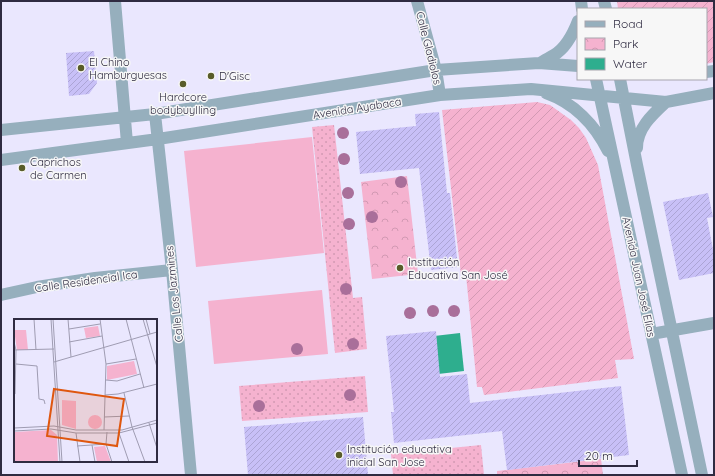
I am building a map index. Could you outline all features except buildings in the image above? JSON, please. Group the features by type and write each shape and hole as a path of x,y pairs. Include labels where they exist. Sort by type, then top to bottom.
{"street":[{"path":"115,1 127,143"},
{"name":"Calle Gladiolos","path":"417,1 436,70 440,95"},
{"path":"539,63 556,54 565,45 573,34 577,24"},
{"path":"1,129 155,114 436,70 539,63 577,66"},
{"name":"Avenida Juan José Elías","path":"596,80 682,475"},
{"name":"Avenida Juan José Elías","path":"620,80 702,475"},
{"path":"531,88 551,95 566,103 582,115 603,142 614,163"},
{"name":"Avenida Ayabaca","path":"1,160 158,139 440,95 531,88 666,102 714,93"},
{"path":"637,165 637,144 640,132 653,115 666,102"},
{"name":"Calle Los Jazmines","path":"155,114 172,270 191,475"},
{"name":"Calle Residencial Ica","path":"1,295 37,287 95,278 172,270"},
{"path":"651,334 714,323"}],"green space":[{"path":"617,1 714,1 714,62 707,64 707,8 618,8"},
{"path":"537,102 550,105 571,120 579,128 586,138 598,165 634,359 615,360 618,378 484,395 482,387 477,387 466,275 461,275 442,110"},
{"path":"334,125 353,298 362,297 367,349 335,353 312,127"},
{"path":"312,137 324,253 196,267 184,151"},
{"path":"407,176 418,274 372,279 361,182"},
{"path":"322,290 328,354 214,364 208,301"},
{"path":"365,376 368,412 242,421 239,386"},
{"path":"481,445 484,475 393,475 391,454"},
{"path":"601,459 603,475 497,475 497,471"}],"water":[{"path":"460,333 464,371 395,379 391,341"}],"place":[{"name":"El Chino Hamburguesas","path":"81,68"},
{"name":"D'Gisc","path":"211,76"},
{"name":"Hardcore bodybuylling","path":"183,84"},
{"name":"Caprichos de Carmen","path":"22,168"},
{"name":"Institución Educativa San José","path":"400,268"},
{"name":"Institución educativa inicial San Jose","path":"339,455"}]}
